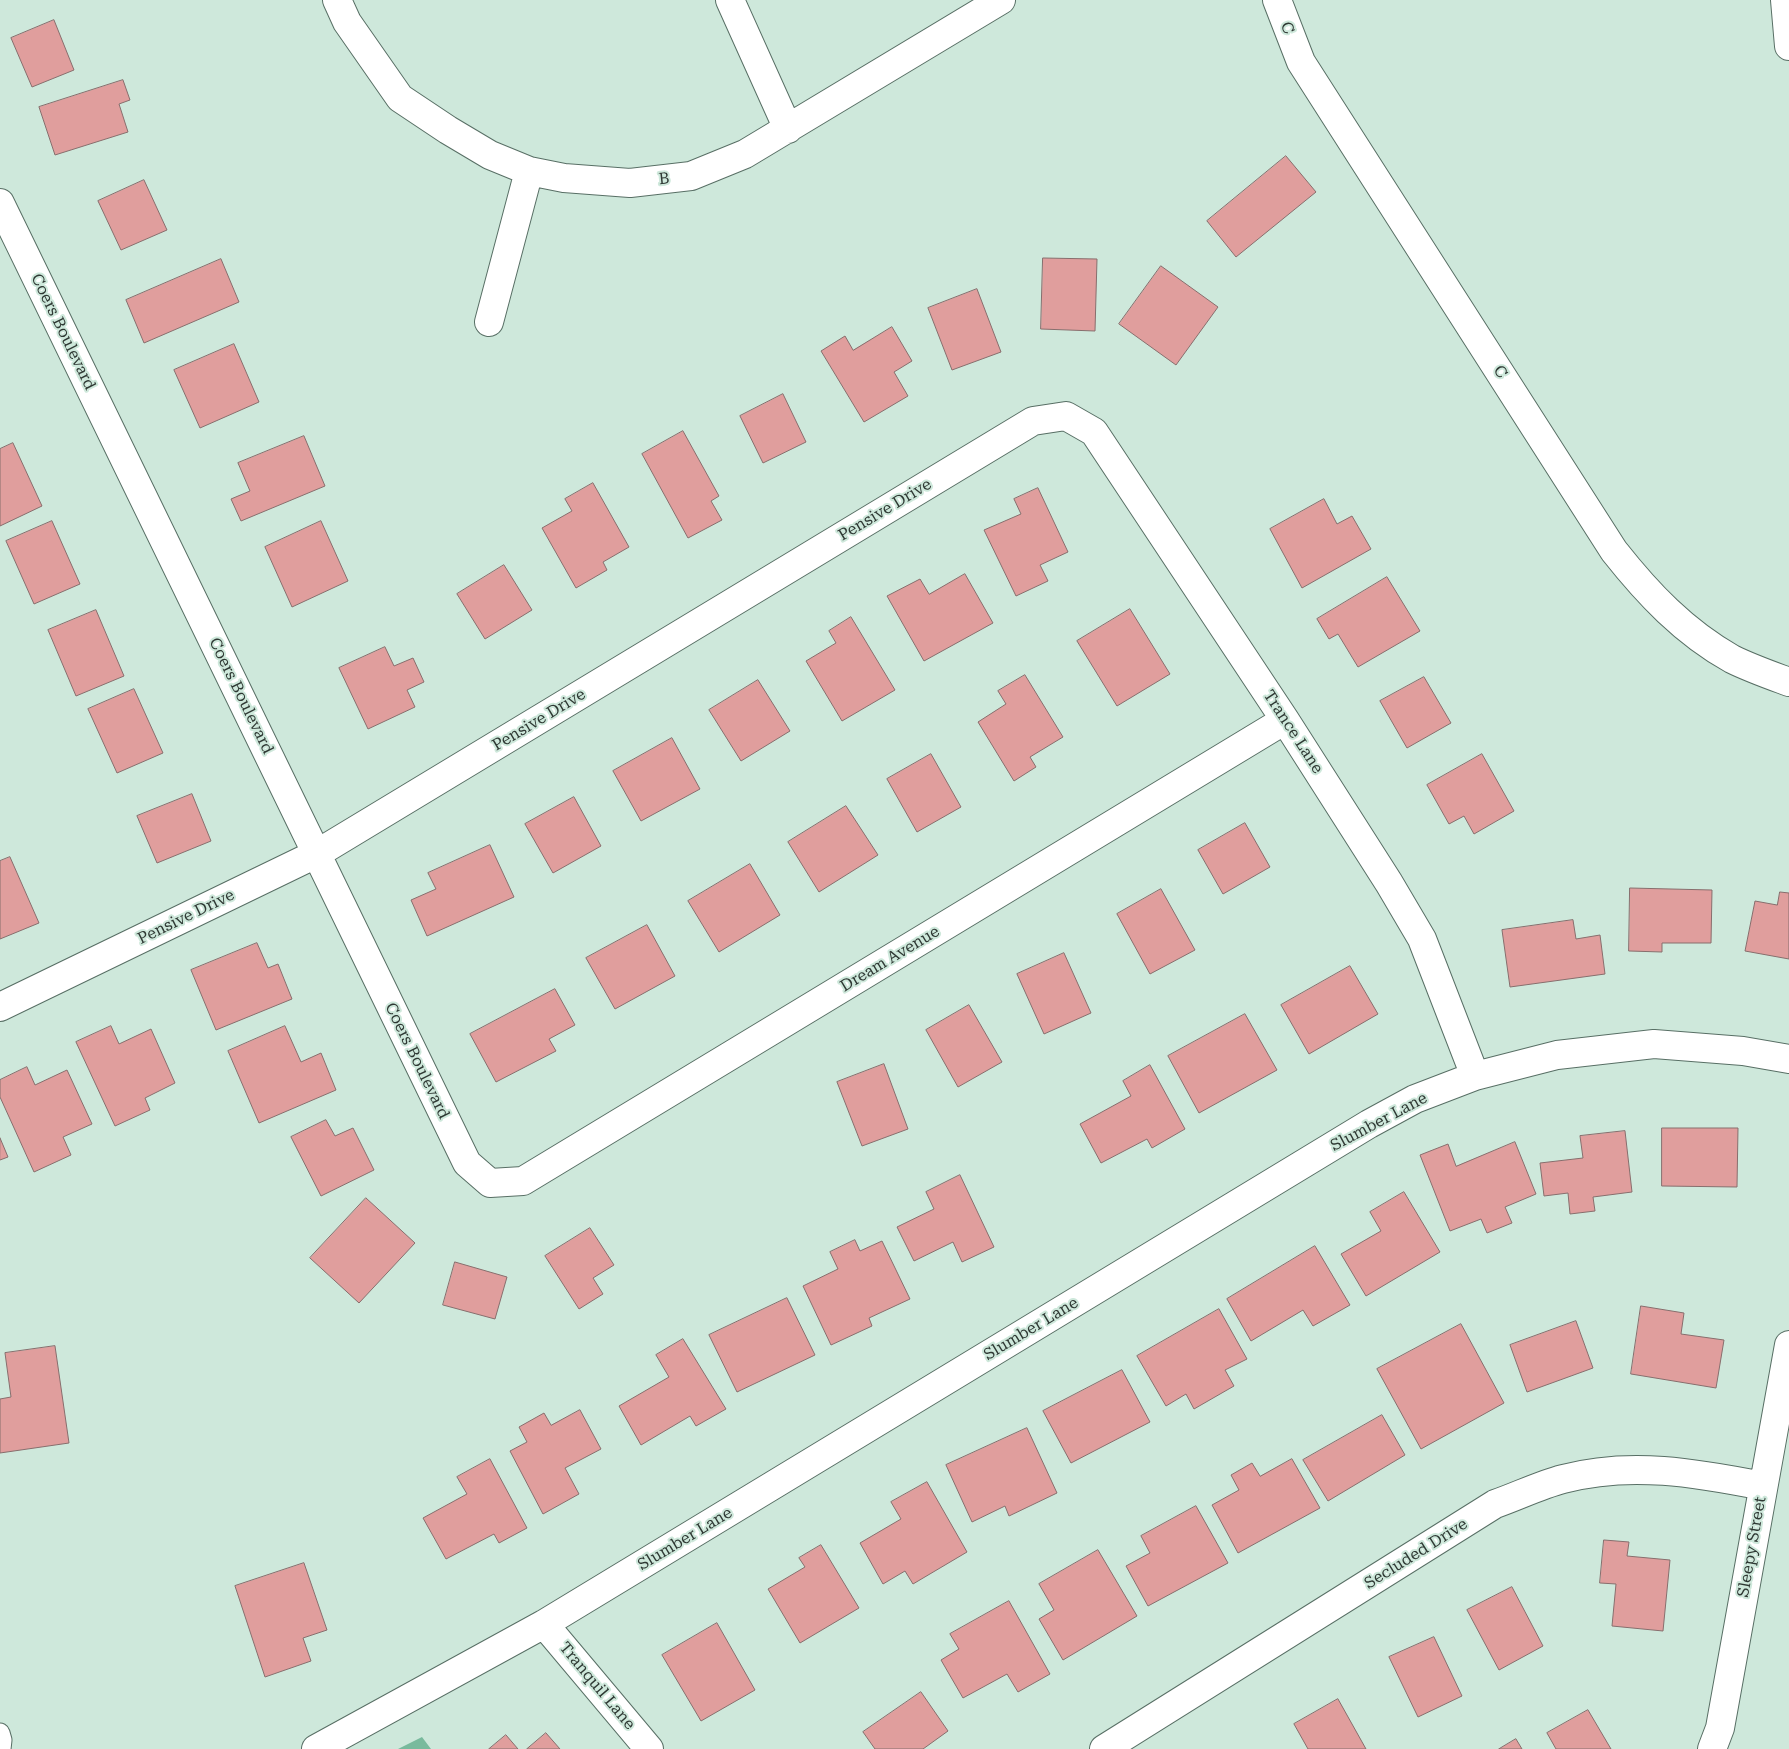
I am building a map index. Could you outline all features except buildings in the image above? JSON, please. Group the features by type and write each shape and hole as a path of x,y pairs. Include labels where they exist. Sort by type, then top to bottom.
{"street":[{"name":"B","path":"336,0 347,22 400,98 448,130 490,155 529,170 564,178 630,183 691,176 745,154 1001,0"},
{"path":"730,0 788,129"},
{"name":"C","path":"1277,0 1301,62 1614,552 1647,593 1702,640 1734,660 1789,682"},
{"path":"1785,0 1789,46"},
{"path":"489,322 529,170"},
{"name":"Coers Boulevard","path":"0,203 318,853 467,1163 490,1182"},
{"name":"Pensive Drive","path":"0,1007 318,853 1033,421 1066,416"},
{"name":"Trance Lane","path":"1066,416 1094,432 1286,720 1390,882 1422,939 1475,1076"},
{"name":"Dream Avenue","path":"490,1182 523,1181 1286,720"},
{"name":"Slumber Lane","path":"316,1749 544,1624 1369,1124 1415,1099 1475,1076 1557,1055 1654,1044 1744,1051 1789,1059"},
{"name":"Sleepy Street","path":"1712,1749 1720,1728 1789,1345"},
{"name":"Secluded Drive","path":"1104,1749 1495,1504 1564,1479 1625,1469 1696,1473 1763,1486"},
{"name":"Tranquil Lane","path":"544,1624 649,1749"}],"lane":[{"path":"0,1733 2,1740 1,1749"}],"shaded area":[{"path":"422,1737 431,1749 398,1749"}]}
